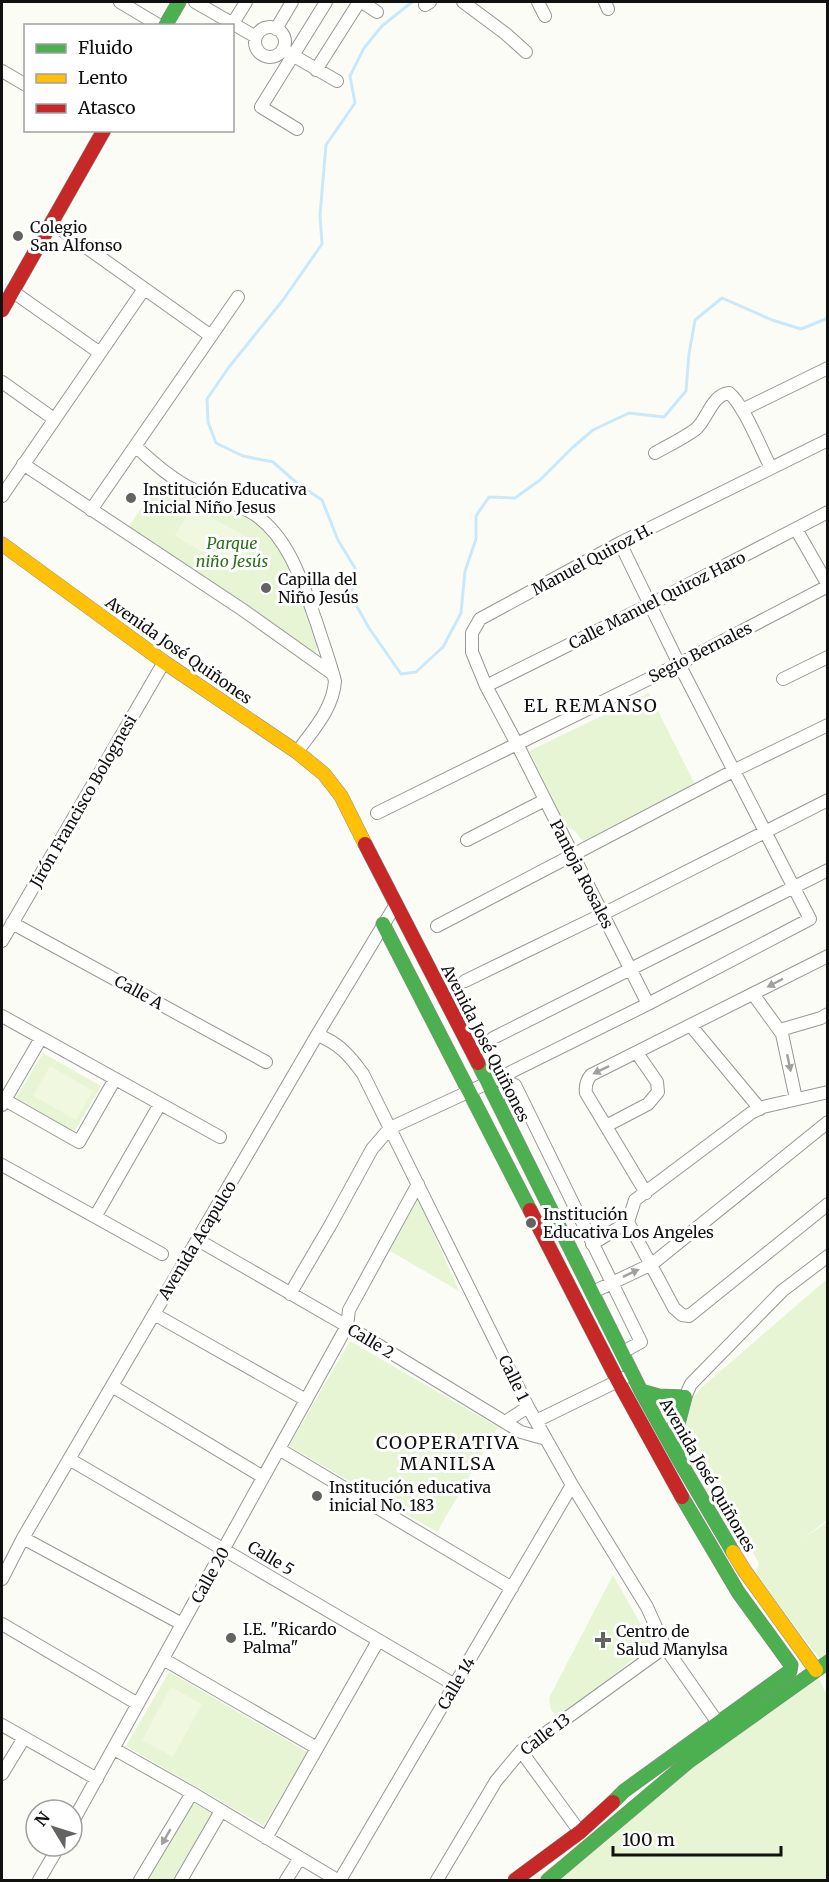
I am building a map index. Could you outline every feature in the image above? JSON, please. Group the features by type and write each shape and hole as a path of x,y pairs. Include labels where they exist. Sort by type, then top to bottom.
{"street":[{"path":"120,2 157,24"},
{"path":"166,24 178,2"},
{"path":"195,2 256,37"},
{"path":"233,23 246,2"},
{"path":"276,29 292,2"},
{"path":"297,129 261,107 288,52 326,2"},
{"path":"316,70 360,2 377,12"},
{"path":"463,2 526,52"},
{"path":"538,2 545,16"},
{"path":"288,52 271,58 261,55 255,47 258,33 267,28 276,29 283,35 288,52 337,81"},
{"path":"2,71 24,84"},
{"path":"2,310 102,132"},
{"path":"52,223 211,336"},
{"path":"2,496 144,289"},
{"path":"12,291 100,353"},
{"path":"91,510 238,297"},
{"path":"742,410 828,368"},
{"path":"2,382 54,419"},
{"path":"655,453 697,428 712,405 724,393 729,393 742,410 771,468"},
{"name":"Manuel Quiroz H.","path":"517,744 486,686 472,652 472,633 480,619 620,543 828,440"},
{"path":"135,446 181,483 239,506 266,523 280,541 301,578 335,681 331,704 297,752"},
{"path":"23,464 243,610 333,674"},
{"name":"Calle Manuel Quiroz Haro","path":"486,686 828,512"},
{"path":"796,529 828,585"},
{"path":"290,1294 332,1224 372,1149 390,1128 488,1083 648,1004 810,919 649,605 620,543"},
{"name":"Avenida José Quiñones","path":"2,544 164,662 297,752 324,774 342,796 634,1373 641,1391 679,1460 744,1570 822,1666"},
{"name":"Segio Bernales","path":"377,813 679,664 828,585"},
{"path":"783,679 828,657"},
{"name":"Jirón Francisco Bolognesi","path":"2,941 164,662"},
{"path":"437,926 735,770 828,724"},
{"name":"Pantoja Rosales","path":"517,744 648,1004"},
{"path":"467,840 545,800"},
{"path":"465,981 828,800"},
{"path":"493,1038 828,870"},
{"name":"Avenida Acapulco","path":"2,1579 69,1459 396,904"},
{"name":"Calle A","path":"12,922 266,1062"},
{"path":"384,924 618,1381 729,1579 791,1665 790,1671 785,1676 624,1791 580,1832 514,1881"},
{"path":"646,1193 586,1093 585,1088 591,1075 828,956"},
{"path":"753,994 780,1030 788,1055 796,1099"},
{"path":"780,1030 828,1014"},
{"path":"2,1016 220,1137"},
{"path":"691,1026 760,1108"},
{"name":"Calle 1","path":"317,1035 331,1040 345,1050 363,1074 528,1407 572,1485 647,1607 665,1647 718,1723"},
{"path":"41,1038 3,1103 79,1142 115,1079"},
{"path":"606,1126 648,1104 658,1092 657,1082 637,1053"},
{"path":"495,1097 514,1085 641,1342 623,1352"},
{"path":"592,1244 628,1222 635,1200 751,1113 760,1108 828,1092"},
{"path":"95,1217 160,1104"},
{"path":"593,1292 652,1264 828,1122"},
{"path":"2,1165 162,1254"},
{"name":"Calle 20","path":"84,1802 347,1326 349,1310 418,1184"},
{"path":"628,1222 674,1308 689,1316 828,1204"},
{"path":"565,1236 585,1228"},
{"name":"Calle 2","path":"198,1240 347,1326 521,1432 546,1439"},
{"path":"659,1422 731,1355 742,1331 782,1291 828,1256"},
{"path":"154,1314 306,1400"},
{"path":"536,1421 634,1373"},
{"path":"112,1386 263,1477"},
{"path":"641,1391 659,1396 685,1397"},
{"path":"679,1460 677,1423 685,1397"},
{"path":"505,1422 528,1407"},
{"path":"279,1449 512,1588"},
{"name":"Calle 5","path":"69,1459 455,1686"},
{"name":"Calle 14","path":"339,1881 572,1485"},
{"path":"23,1538 182,1624"},
{"path":"2,1624 138,1704"},
{"path":"266,1838 378,1641"},
{"name":"Calle 13","path":"437,1881 496,1781 521,1751 665,1647"},
{"path":"163,1659 317,1748"},
{"path":"548,1881 688,1762 822,1666"},
{"path":"2,1725 97,1779"},
{"path":"2,1774 24,1738"},
{"path":"114,1749 339,1881"},
{"path":"521,1751 580,1832"},
{"path":"140,1881 192,1793"},
{"path":"181,1881 221,1811"},
{"path":"39,1881 52,1858"},
{"path":"286,1881 300,1858"}],"green space":[{"name":"Parque niño Jesús","path":"159,482 203,503 236,512 261,524 282,549 297,579 318,643 316,652 309,653 127,529"},
{"path":"192,506 253,541 237,573 175,536"},
{"path":"649,693 696,786 584,843 575,831 566,826 529,751"},
{"path":"43,1053 101,1086 74,1132 16,1098"},
{"path":"50,1066 93,1091 76,1120 33,1096"},
{"path":"417,1196 459,1291 388,1250"},
{"path":"827,1279 827,1520 804,1538 827,1522 827,1671 755,1574 759,1564 753,1552 742,1552 683,1452 685,1414 692,1398"},
{"path":"350,1341 498,1427 437,1532 289,1446"},
{"path":"613,1575 652,1644 562,1716 557,1716 551,1710 549,1698"},
{"path":"169,1672 307,1752 264,1826 126,1746"},
{"path":"819,1678 828,1698 827,1880 533,1880"},
{"path":"171,1687 202,1704 173,1757 142,1740"},
{"path":"196,1804 215,1815 179,1880 148,1880 192,1805"}],"waterway":[{"path":"412,2 382,26 364,48 350,76 355,103 326,145 320,215 322,244 283,300 229,367 207,399 208,422 216,443 243,456 273,462 298,484 322,500 338,540 355,568 351,596 369,628 401,674 416,672 443,647 461,613 465,571 476,539 476,516 489,497 515,498 540,480 593,430 629,413 664,417 686,391 695,320 722,298 772,320 801,329 828,318"}],"traffic: fast":[{"path":"166,24 179,2"},
{"path":"383,924 530,1210"},
{"path":"478,1063 641,1391 733,1552"},
{"path":"641,1391 659,1396 685,1397 678,1424 678,1453"},
{"path":"613,1802 624,1791 790,1671 791,1665 738,1592 682,1497"},
{"path":"548,1880 688,1762 828,1662"}],"traffic: slow":[{"path":"2,544 164,662 297,752 324,774 341,796 365,844"},
{"path":"733,1552 816,1670"}],"traffic: jam":[{"path":"2,310 103,132"},
{"path":"365,844 478,1063"},
{"path":"530,1210 618,1381 682,1497"},
{"path":"515,1880 580,1832 613,1802"}],"place":[{"name":"Colegio San Alfonso","path":"18,236"},
{"name":"Institución Educativa Inicial Niño Jesus","path":"131,498"},
{"name":"Capilla del Niño Jesús","path":"266,588"},
{"name":"Institución Educativa Los Angeles","path":"531,1223"},
{"name":"Institución educativa inicial No. 183","path":"317,1496"},
{"name":"I.E. \"Ricardo Palma\"","path":"231,1638"},
{"name":"Centro de Salud Manylsa","path":"603,1640"}],"district":[{"name":"EL REMANSO","path":"591,705"},
{"name":"COOPERATIVA MANILSA","path":"448,1452"}]}
